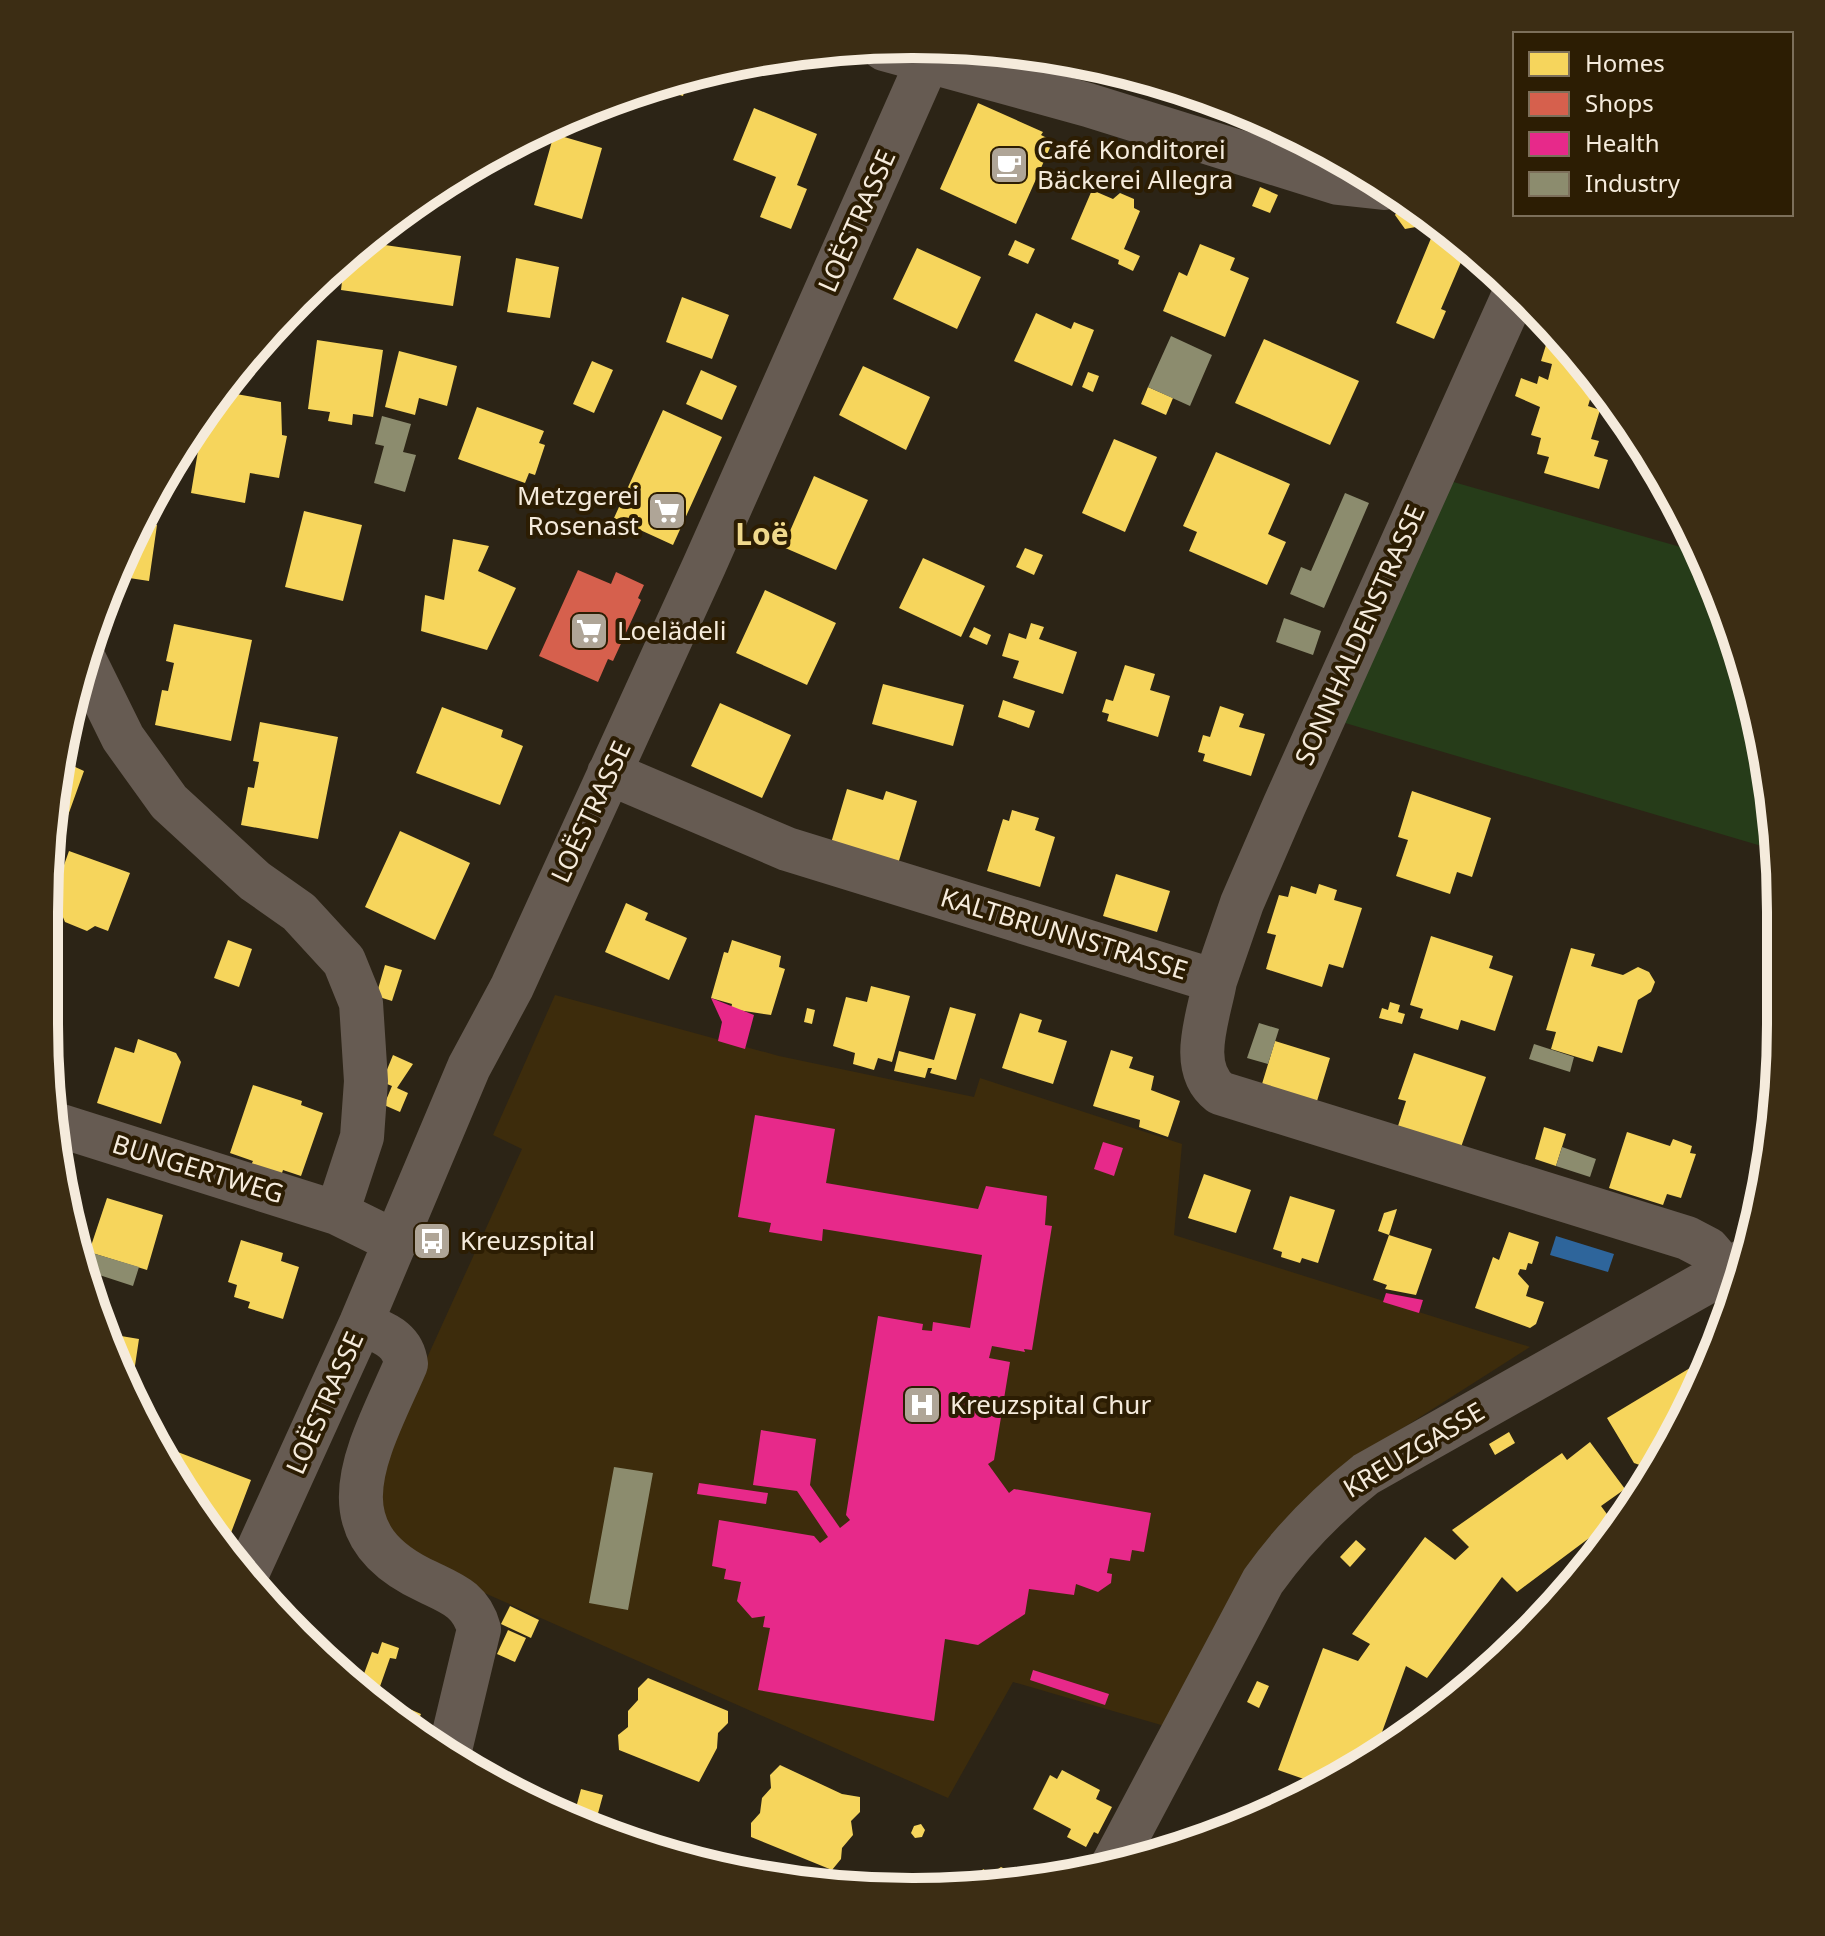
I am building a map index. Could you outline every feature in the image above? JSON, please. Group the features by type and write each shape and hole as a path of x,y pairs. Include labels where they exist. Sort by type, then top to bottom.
{"street":[{"name":"LOËSTRASSE","path":"251,1564 361,1323 469,1067 512,987 929,59"},
{"path":"952,59 1338,183 1361,186"},
{"name":"SONNHALDENSTRASSE","path":"1215,981 1242,903 1284,806 1511,302"},
{"path":"92,675 123,738 169,802 255,881 299,912 344,961 361,1003 366,1081 362,1137 337,1213"},
{"name":"KALTBRUNNSTRASSE","path":"609,773 787,849 1215,981 1202,1066 1211,1086 1220,1093 1687,1238 1732,1264"},
{"name":"BUNGERTWEG","path":"64,1127 337,1213 396,1242"},
{"name":"KREUZGASSE","path":"1119,1853 1263,1581 1293,1539 1327,1504 1366,1474 1731,1268"},
{"path":"361,1323 395,1339 404,1350 406,1364 363,1463 359,1482 363,1521 379,1551 403,1571 461,1597 474,1611 479,1629 452,1743"}],"shaded area":[{"name":"Kreuzspital Chur","path":"555,995 779,1056 974,1097 980,1078 1182,1144 1174,1235 1530,1347 1348,1463 1168,1727 1013,1682 948,1798 412,1561 397,1549 372,1479 522,1149 493,1135"}],"green space":[{"path":"1450,481 1685,548 1722,638 1738,691 1751,746 1764,847 1335,720"}],"water":[{"path":"1556,1236 1614,1254 1608,1272 1550,1255"}],"building: Homes":[{"path":"685,89 683,96 672,93"},
{"path":"978,103 1043,132 1041,135 1053,141 1016,224 940,189"},
{"path":"754,108 817,134 797,185 807,189 791,229 760,217 776,177 733,160"},
{"path":"558,135 602,148 582,219 534,205 553,138"},
{"path":"1260,187 1278,195 1270,213 1252,206"},
{"path":"1092,190 1113,199 1120,193 1134,199 1134,208 1140,211 1124,249 1140,256 1133,271 1118,264 1119,260 1071,239"},
{"path":"1398,210 1421,226 1405,229 1395,215"},
{"path":"1432,235 1462,259 1441,309 1446,311 1434,339 1396,323"},
{"path":"1015,240 1035,249 1028,264 1008,255"},
{"path":"380,244 461,256 453,306 341,290 343,276"},
{"path":"1200,244 1235,258 1230,270 1249,278 1225,337 1163,311 1179,272 1187,276"},
{"path":"917,248 981,277 957,329 893,299"},
{"path":"516,258 559,267 550,318 507,312"},
{"path":"682,297 729,315 712,359 666,342"},
{"path":"1036,313 1071,329 1074,322 1094,330 1072,386 1014,361"},
{"path":"1264,339 1359,381 1330,445 1235,403"},
{"path":"317,340 383,350 373,417 353,414 352,425 328,421 330,412 308,409"},
{"path":"1547,341 1592,394 1588,406 1600,410 1591,439 1599,441 1594,456 1608,460 1599,489 1544,473 1549,457 1537,454 1541,438 1531,435 1540,407 1515,396 1521,378 1537,384 1539,376 1548,380 1552,364 1541,361"},
{"path":"399,351 457,366 447,406 419,398 415,415 385,407"},
{"path":"592,361 613,370 594,413 573,404"},
{"path":"863,366 930,397 906,450 839,415"},
{"path":"701,370 737,386 722,420 686,404"},
{"path":"1088,372 1099,376 1093,392 1082,387"},
{"path":"1148,387 1173,398 1166,415 1141,404"},
{"path":"234,394 281,402 282,435 287,436 279,478 250,473 245,503 191,493 200,442"},
{"path":"477,407 544,431 539,443 545,445 535,475 529,473 525,483 458,459"},
{"path":"663,410 722,437 673,545 614,518"},
{"path":"1114,439 1157,457 1125,532 1082,513"},
{"path":"1216,452 1290,484 1268,534 1286,542 1267,585 1189,551 1197,532 1183,526"},
{"path":"814,476 868,500 836,570 783,547"},
{"path":"304,511 362,525 343,601 285,587"},
{"path":"152,524 157,525 149,581 126,578"},
{"path":"453,539 489,546 478,571 516,588 487,650 421,631 425,595 444,600"},
{"path":"1025,548 1043,555 1034,575 1016,567"},
{"path":"923,558 985,586 961,637 899,608"},
{"path":"765,590 836,623 807,685 736,653"},
{"path":"1031,623 1044,627 1039,639 1077,652 1063,694 1013,678 1019,661 1002,656 1009,633 1026,639"},
{"path":"174,624 252,640 231,741 155,725 162,690 168,691 174,663 166,661"},
{"path":"974,627 991,635 987,645 969,637"},
{"path":"1125,665 1155,674 1150,690 1170,696 1158,737 1107,721 1109,714 1102,712 1106,699 1113,701"},
{"path":"883,684 964,705 953,746 872,724"},
{"path":"1003,700 1035,711 1029,728 998,717"},
{"path":"720,703 791,735 762,798 691,766"},
{"path":"1220,706 1244,714 1239,727 1265,734 1251,776 1203,761 1205,754 1198,752 1203,735 1210,737"},
{"path":"442,707 503,730 501,737 523,746 500,805 416,773"},
{"path":"260,722 338,737 318,839 241,825 248,787 254,788 259,762 253,761"},
{"path":"71,765 84,771 66,821 63,820"},
{"path":"847,789 883,800 886,791 917,801 898,864 831,843"},
{"path":"1412,791 1491,818 1472,877 1457,872 1450,894 1396,876 1408,840 1398,837"},
{"path":"1012,810 1039,818 1035,830 1055,837 1040,887 987,871 1003,819 1009,821"},
{"path":"400,831 470,863 435,940 365,907"},
{"path":"69,851 130,873 108,931 95,926 87,931 65,922 58,914 59,878"},
{"path":"1116,874 1170,891 1157,932 1103,916"},
{"path":"1319,884 1337,890 1334,900 1362,908 1343,968 1329,964 1322,987 1266,969 1276,935 1267,933 1279,895 1288,897 1291,886 1316,894"},
{"path":"626,903 648,913 645,920 687,938 669,980 605,952"},
{"path":"1431,936 1493,956 1489,968 1513,976 1495,1031 1461,1020 1458,1030 1420,1018 1423,1009 1410,1005"},
{"path":"228,940 252,949 239,987 214,978"},
{"path":"732,940 781,956 779,967 785,969 771,1015 731,1009 732,1004 711,998 724,952 728,953"},
{"path":"1571,948 1595,954 1591,966 1623,975 1638,967 1649,972 1655,982 1651,992 1638,1000 1622,1053 1598,1046 1593,1062 1551,1049 1556,1032 1546,1030"},
{"path":"385,965 402,970 392,1001 376,996"},
{"path":"871,986 910,996 892,1062 878,1058 874,1070 853,1064 855,1053 833,1046 846,997 867,1002"},
{"path":"1390,1002 1400,1005 1398,1012 1405,1014 1402,1024 1379,1018 1382,1008 1388,1010"},
{"path":"950,1007 976,1014 956,1080 930,1073 932,1068 928,1068 925,1078 894,1071 899,1051 934,1060"},
{"path":"807,1008 815,1010 812,1024 804,1022"},
{"path":"1020,1013 1042,1020 1038,1032 1067,1041 1053,1084 1002,1068"},
{"path":"138,1039 176,1053 181,1062 161,1124 97,1103 115,1047 134,1053"},
{"path":"1275,1041 1330,1058 1317,1101 1262,1084"},
{"path":"1111,1050 1133,1057 1129,1068 1154,1076 1151,1090 1180,1101 1168,1137 1139,1127 1140,1120 1093,1106"},
{"path":"1414,1053 1486,1077 1461,1147 1398,1126 1406,1101 1398,1099"},
{"path":"393,1055 413,1064 397,1088 408,1093 400,1112 384,1105 392,1086 382,1082"},
{"path":"253,1085 302,1101 301,1105 323,1113 301,1176 283,1170 280,1179 249,1169 253,1161 230,1153"},
{"path":"1544,1127 1566,1134 1556,1166 1535,1159"},
{"path":"1627,1132 1670,1146 1673,1139 1692,1146 1690,1153 1696,1154 1681,1198 1667,1194 1663,1205 1609,1188"},
{"path":"1204,1174 1251,1190 1236,1233 1188,1218"},
{"path":"1290,1196 1335,1210 1318,1263 1302,1258 1300,1263 1281,1257 1282,1252 1273,1249"},
{"path":"107,1198 163,1215 147,1270 89,1252"},
{"path":"1397,1209 1389,1235 1378,1231 1384,1213"},
{"path":"1509,1232 1539,1242 1532,1264 1528,1263 1526,1270 1520,1269 1518,1274 1529,1286 1526,1296 1544,1302 1536,1324 1530,1328 1475,1308 1493,1257 1499,1260"},
{"path":"1389,1235 1432,1249 1416,1295 1385,1289 1387,1285 1373,1280"},
{"path":"241,1240 283,1253 281,1261 299,1267 283,1319 248,1308 250,1302 234,1297 237,1285 228,1282"},
{"path":"117,1335 139,1339 134,1374"},
{"path":"1695,1366 1643,1466 1634,1463 1607,1418"},
{"path":"1509,1432 1515,1443 1495,1455 1489,1444"},
{"path":"1590,1442 1625,1489 1601,1506 1609,1517 1600,1530 1517,1592 1502,1577 1427,1678 1406,1666 1380,1739 1308,1781 1278,1770 1323,1648 1358,1661 1370,1644 1352,1634 1425,1537 1455,1560 1469,1547 1452,1530 1562,1453 1567,1460"},
{"path":"171,1450 251,1480 230,1536"},
{"path":"1356,1540 1366,1549 1350,1567 1340,1557"},
{"path":"510,1606 539,1620 531,1638 501,1624"},
{"path":"508,1630 526,1638 515,1662 497,1654"},
{"path":"382,1642 399,1648 396,1659 390,1658 379,1690 363,1677 372,1652 378,1654"},
{"path":"648,1678 728,1711 728,1723 718,1733 717,1748 699,1782 619,1750 618,1735 628,1727 628,1711 638,1700 638,1688"},
{"path":"1257,1681 1269,1686 1259,1708 1247,1702"},
{"path":"394,1702 421,1714 418,1720"},
{"path":"780,1765 842,1794 860,1797 860,1812 851,1821 853,1835 842,1848 841,1859 832,1870 751,1837 751,1823 760,1813 762,1798 771,1788 770,1775"},
{"path":"1062,1770 1100,1790 1096,1799 1112,1807 1098,1834 1094,1832 1086,1847 1067,1837 1071,1829 1033,1809 1050,1775 1057,1779"},
{"path":"581,1789 603,1795 597,1817 576,1809"},
{"path":"921,1824 925,1830 922,1837 915,1838 911,1833 914,1826"},
{"path":"1001,1867 1011,1872 991,1874"}],"building: Shops":[{"path":"578,570 611,584 616,572 644,585 638,598 641,600 613,661 608,659 598,682 539,656"}],"building: Health":[{"path":"711,998 754,1015 745,1049 718,1041 722,1022"},
{"path":"755,1115 835,1129 826,1183 978,1209 986,1186 1047,1196 1045,1225 1052,1226 1032,1350 1024,1349 1025,1352 992,1346 989,1358 1010,1362 994,1460 988,1464 1009,1493 1014,1489 1151,1513 1144,1552 1132,1550 1130,1561 1110,1558 1107,1573 1112,1574 1111,1583 1098,1592 1076,1584 1074,1595 1029,1589 1025,1614 978,1645 945,1639 934,1721 758,1690 770,1628 763,1627 765,1616 752,1618 737,1601 741,1582 724,1579 726,1569 712,1566 719,1520 814,1536 820,1543 828,1537 797,1491 753,1485 761,1430 816,1439 810,1485 840,1528 850,1520 846,1515 878,1316 923,1324 922,1330 932,1331 933,1322 970,1328 982,1255 823,1229 822,1241 769,1232 771,1223 738,1217"},
{"path":"1103,1142 1123,1148 1114,1176 1094,1169"},
{"path":"1386,1293 1423,1300 1419,1313 1383,1302"},
{"path":"699,1483 768,1493 766,1504 697,1494"},
{"path":"1033,1670 1109,1694 1105,1705 1030,1680"}],"building: Industry":[{"path":"1171,336 1212,355 1190,406 1148,387"},
{"path":"382,416 411,424 403,452 416,455 405,492 374,483 384,446 375,444"},
{"path":"1345,493 1369,503 1324,608 1290,594 1301,567 1311,571"},
{"path":"1284,618 1321,631 1313,655 1276,642"},
{"path":"1259,1023 1279,1029 1268,1064 1247,1058"},
{"path":"1534,1044 1574,1057 1570,1072 1529,1059"},
{"path":"1562,1147 1596,1159 1590,1177 1556,1166"},
{"path":"89,1252 139,1267 133,1286 96,1274"},
{"path":"614,1467 653,1473 628,1610 589,1603"}],"place":[{"name":"Café Konditorei Bäckerei Allegra","path":"1009,165"},
{"name":"Metzgerei Rosenast","path":"667,511"},
{"name":"Loelädeli","path":"589,631"},
{"name":"Kreuzspital","path":"432,1241"},
{"name":"Kreuzspital Chur","path":"922,1405"}],"district":[{"name":"Loë","path":"762,535"}]}
